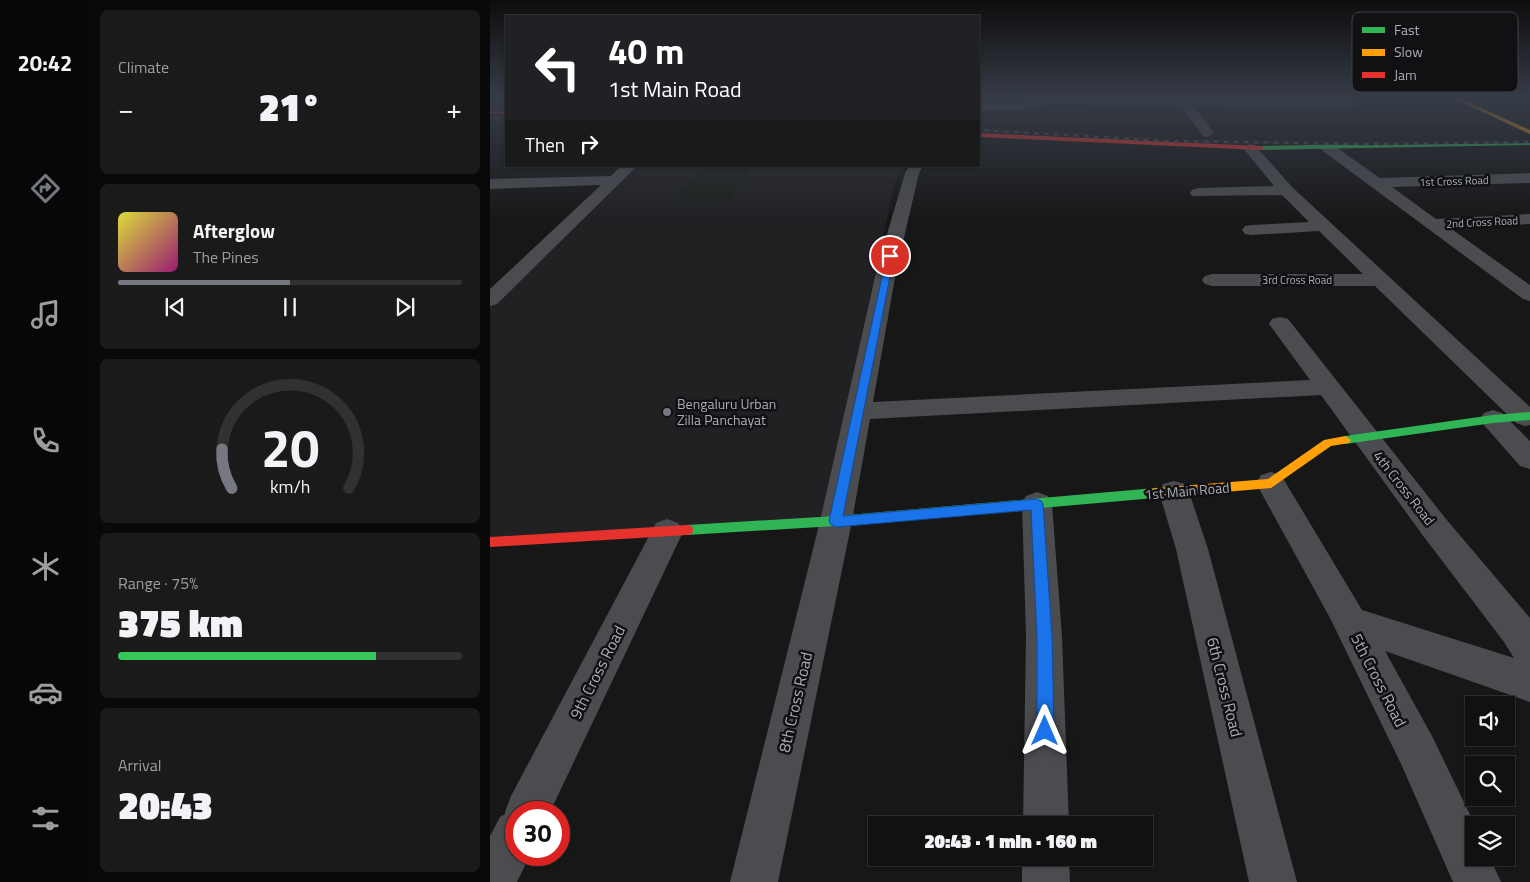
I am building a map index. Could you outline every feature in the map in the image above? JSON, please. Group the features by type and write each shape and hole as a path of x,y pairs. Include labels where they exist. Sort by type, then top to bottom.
{"main road":[{"path":"1061,139 1235,148 1328,148 1530,143"},
{"name":"1st Main Road","path":"492,544 836,521 1271,483 1328,443 1493,419 1528,417"}],"street":[{"name":"1st Main Road","path":"1250,148 1286,190 1528,417"},
{"path":"1328,148 1434,224 1521,281 1530,295"},
{"path":"490,300 629,167"},
{"name":"8th Cross Road","path":"754,882 836,521 886,272 912,173 915,167"},
{"name":"1st Cross Road","path":"1378,183 1530,178"},
{"path":"490,184 616,180"},
{"path":"1198,193 1286,190"},
{"name":"2nd Cross Road","path":"1434,224 1530,219"},
{"path":"1251,230 1324,226"},
{"path":"495,274 515,277"},
{"name":"3rd Cross Road","path":"1212,280 1382,280"},
{"name":"4th Cross Road","path":"1280,324 1365,437 1517,630 1530,651"},
{"path":"858,411 1329,387"},
{"path":"1493,419 1530,458"},
{"name":"5th Cross Road","path":"1271,483 1349,622 1417,752 1477,882"},
{"name":"6th Cross Road","path":"1174,492 1192,549 1273,882"},
{"path":"1037,504 1044,636 1046,816"},
{"name":"9th Cross Road","path":"532,801 667,532"},
{"path":"1349,622 1530,683"},
{"path":"492,882 505,856"},
{"path":"1046,866 1046,882"}],"shaded area":[{"name":"Bengaluru Urban Zilla Panchayat","path":"634,167 904,167 895,182 821,518 490,537 490,306"},
{"path":"703,167 750,167 728,201 675,203"}],"railway":[{"path":"1139,139 1372,144 1530,142"}],"traffic: fast":[{"path":"1261,148 1530,143"},
{"path":"1345,440 1493,419 1530,416"},
{"path":"687,530 836,521 1155,493"}],"traffic: slow":[{"path":"1155,493 1271,483 1328,443 1345,440"}],"traffic: jam":[{"path":"1069,139 1261,148"},
{"path":"490,542 687,530"}],"place":[{"name":"Bengaluru Urban Zilla Panchayat","path":"667,412"}],"route":[{"path":"890,256 836,521 1037,504 1044,636 1045,731"}]}
